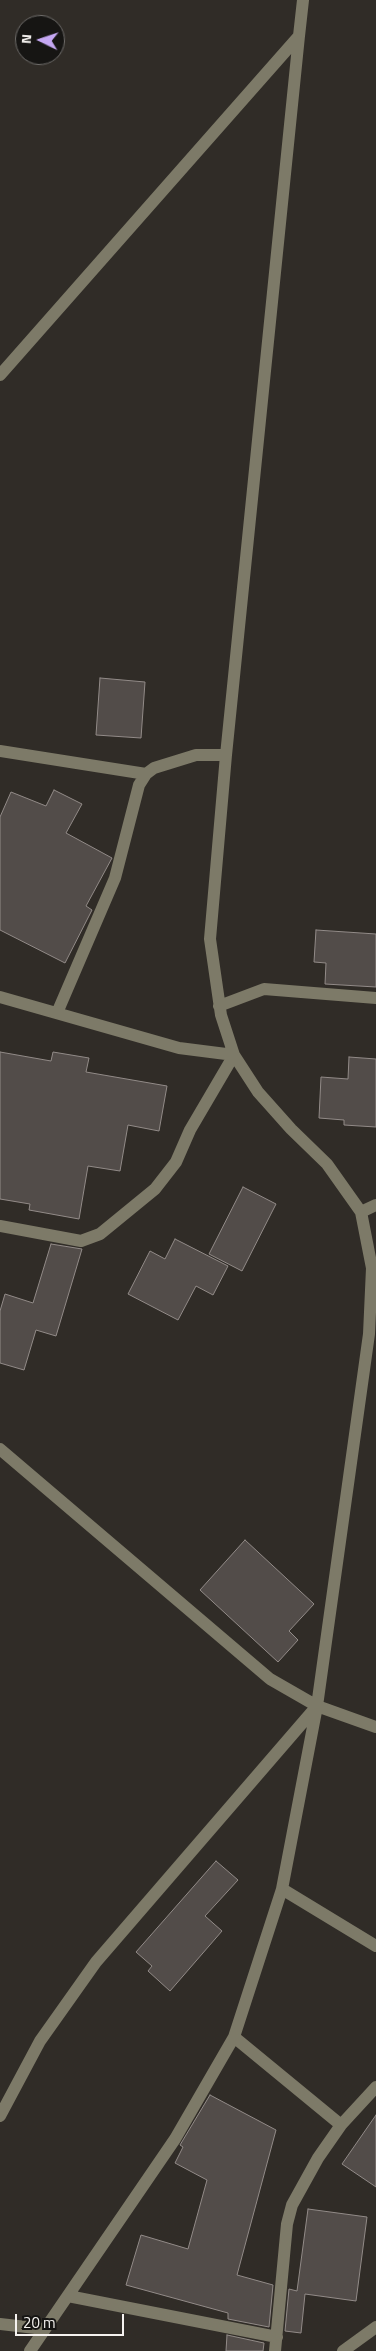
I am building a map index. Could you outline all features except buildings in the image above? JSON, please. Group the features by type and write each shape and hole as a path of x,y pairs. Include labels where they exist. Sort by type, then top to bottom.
{"street":[{"path":"30,2351 175,2139 234,2037 282,1889 317,1706 369,1334 372,1268 361,1212 328,1164 291,1129 258,1092 234,1055 219,1006 210,938 226,755 303,0"},
{"path":"0,375 299,36"},
{"path":"0,751 146,774"},
{"path":"57,1013 115,878 139,785 146,774 154,768 196,755 226,755"},
{"path":"219,1006 264,989 376,998"},
{"path":"0,997 179,1048 234,1055"},
{"path":"0,1226 81,1241 100,1234 155,1188 176,1162 190,1130 234,1055"},
{"path":"361,1212 376,1205"},
{"path":"0,1449 270,1679 317,1706 376,1727"},
{"path":"0,2116 40,2040 96,1962 317,1706"},
{"path":"282,1889 376,1946"},
{"path":"234,2037 341,2125"},
{"path":"275,2351 287,2224 292,2205 318,2158 341,2125 376,2087"},
{"path":"68,2296 277,2337"},
{"path":"0,2324 44,2329"},
{"path":"343,2351 376,2326"}]}
